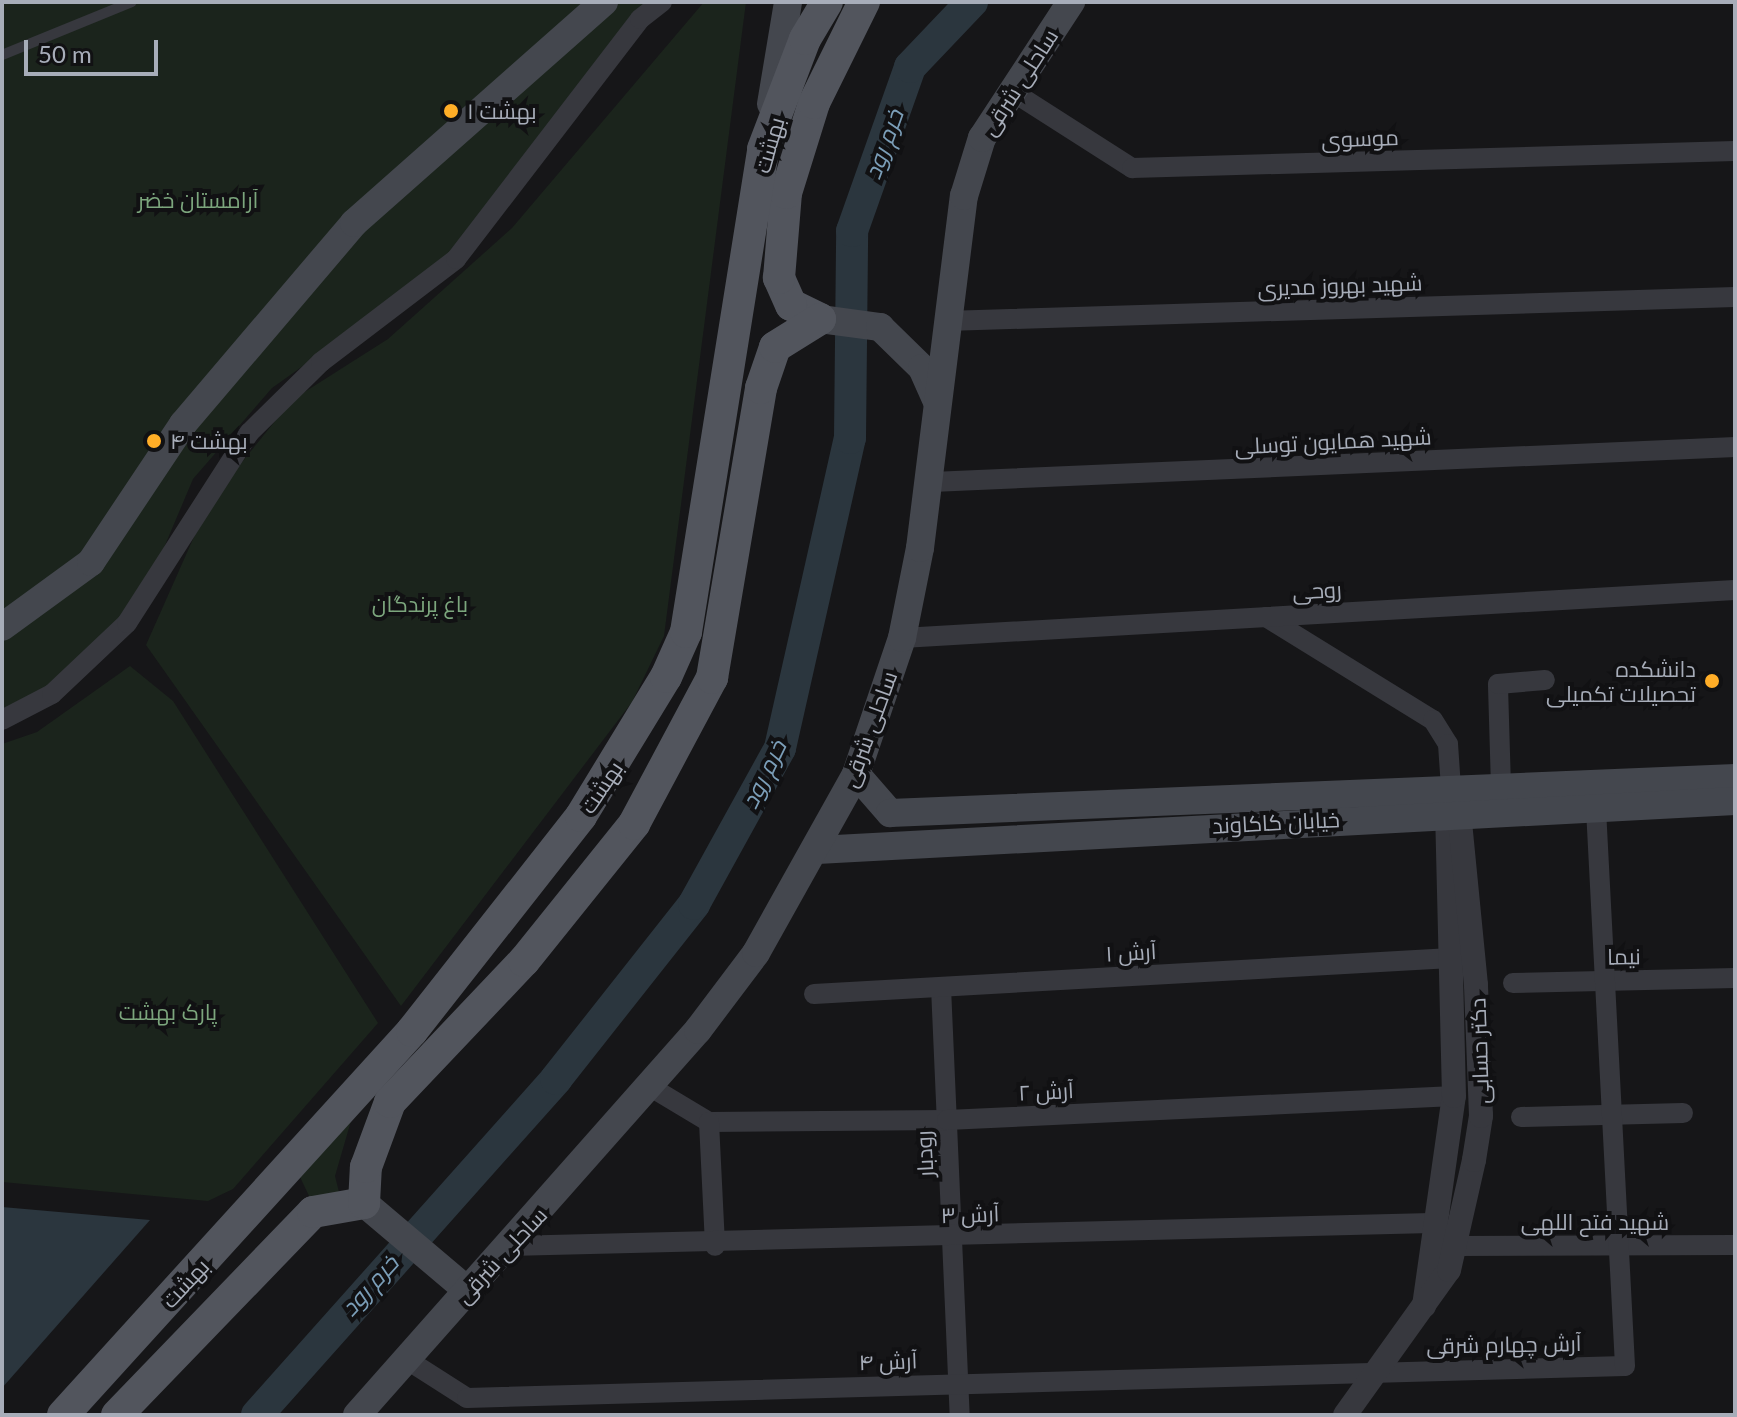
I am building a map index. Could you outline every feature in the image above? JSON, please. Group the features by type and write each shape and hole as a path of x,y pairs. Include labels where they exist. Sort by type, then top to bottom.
{"main road":[{"path":"2,627 91,562 183,424 354,223 604,2"},
{"path":"763,149 788,2"},
{"name":"بهشت","path":"63,1415 263,1199 412,1031 581,816 634,737 686,632 763,149 827,2"},
{"name":"بهشت","path":"830,321 791,305 779,278 786,193 814,103 864,2"},
{"name":"ساحلی شرقی","path":"357,1415 649,1086 756,953 817,850 856,774 902,638 932,482 946,321 964,196 982,138 1010,90 1071,2"},
{"path":"830,321 880,327 922,368 938,405"},
{"name":"بهشت","path":"117,1415 313,1212 364,1203 366,1167 390,1102 524,961 634,824 712,678 729,598 761,388 775,347 830,321"},
{"path":"686,632 729,598"},
{"path":"856,774 890,813 876,828 889,842"},
{"name":"خیابان کاکاوند","path":"817,850 889,842 1452,804 1501,787 1735,778"},
{"name":"خیابان کاکاوند","path":"890,813 1452,804 1596,808 1735,801"},
{"path":"390,1102 412,1031"},
{"path":"263,1199 295,1204 292,1231"},
{"path":"364,1203 468,1291"}],"street":[{"path":"2,720 52,694 127,623 249,433 321,362 456,259 640,19 662,2"},
{"name":"موسوی","path":"1010,90 1132,168 1735,151"},
{"name":"شهید بهروز مدیری","path":"946,321 1735,297"},
{"name":"شهید همایون توسلی","path":"932,482 1735,447"},
{"name":"روحی","path":"902,638 1735,590"},
{"name":"دکتر حسابی","path":"1266,617 1433,720 1448,744 1481,1116 1456,1246 1424,1306 1383,1370 1345,1415"},
{"path":"1501,787 1498,684 1545,680"},
{"name":"دکتر حسابی","path":"1424,1306 1432,1223 1454,1096 1452,804"},
{"path":"1596,808 1621,1247"},
{"name":"آرش ۱","path":"814,994 1451,958"},
{"name":"نیما","path":"1513,983 1735,978"},
{"name":"رودبار","path":"941,987 960,1415"},
{"path":"649,1086 709,1122 715,1246"},
{"name":"آرش ۲","path":"709,1122 947,1120 1454,1096"},
{"path":"1521,1117 1683,1113"},
{"name":"آرش ۳","path":"509,1246 715,1246 1432,1223"},
{"name":"شهید فتح اللهی","path":"1456,1246 1735,1245"},
{"name":"آرش چهارم شرقی","path":"1383,1370 1625,1366 1621,1247"},
{"name":"آرش ۴","path":"406,1359 467,1407 958,1383 1383,1370"}],"lane":[{"path":"2,55 132,2"}],"green space":[{"name":"آرامستان خضر","path":"2,2 667,2 432,274 272,388 193,479 130,628 2,721"},
{"name":"باغ پرندگان","path":"704,2 746,2 664,636 632,702 401,1006 146,645 209,503 292,400 388,339 512,228"},
{"name":"پارک بهشت","path":"130,666 173,701 378,1023 233,1189 208,1201 2,1182 2,744 37,732"},
{"path":"351,1121 335,1176 341,1200 311,1200 300,1177"}],"shaded area":[{"path":"2,1207 150,1220 2,1388"}],"waterway":[{"name":"خرم رود","path":"257,1415 556,1079 694,904 780,748 850,438 852,231 910,67 972,2"}],"place":[{"name":"بهشت ۱","path":"451,111"},
{"name":"بهشت ۴","path":"154,441"},
{"name":"دانشکده تحصیلات تکمیلی","path":"1712,681"}]}
